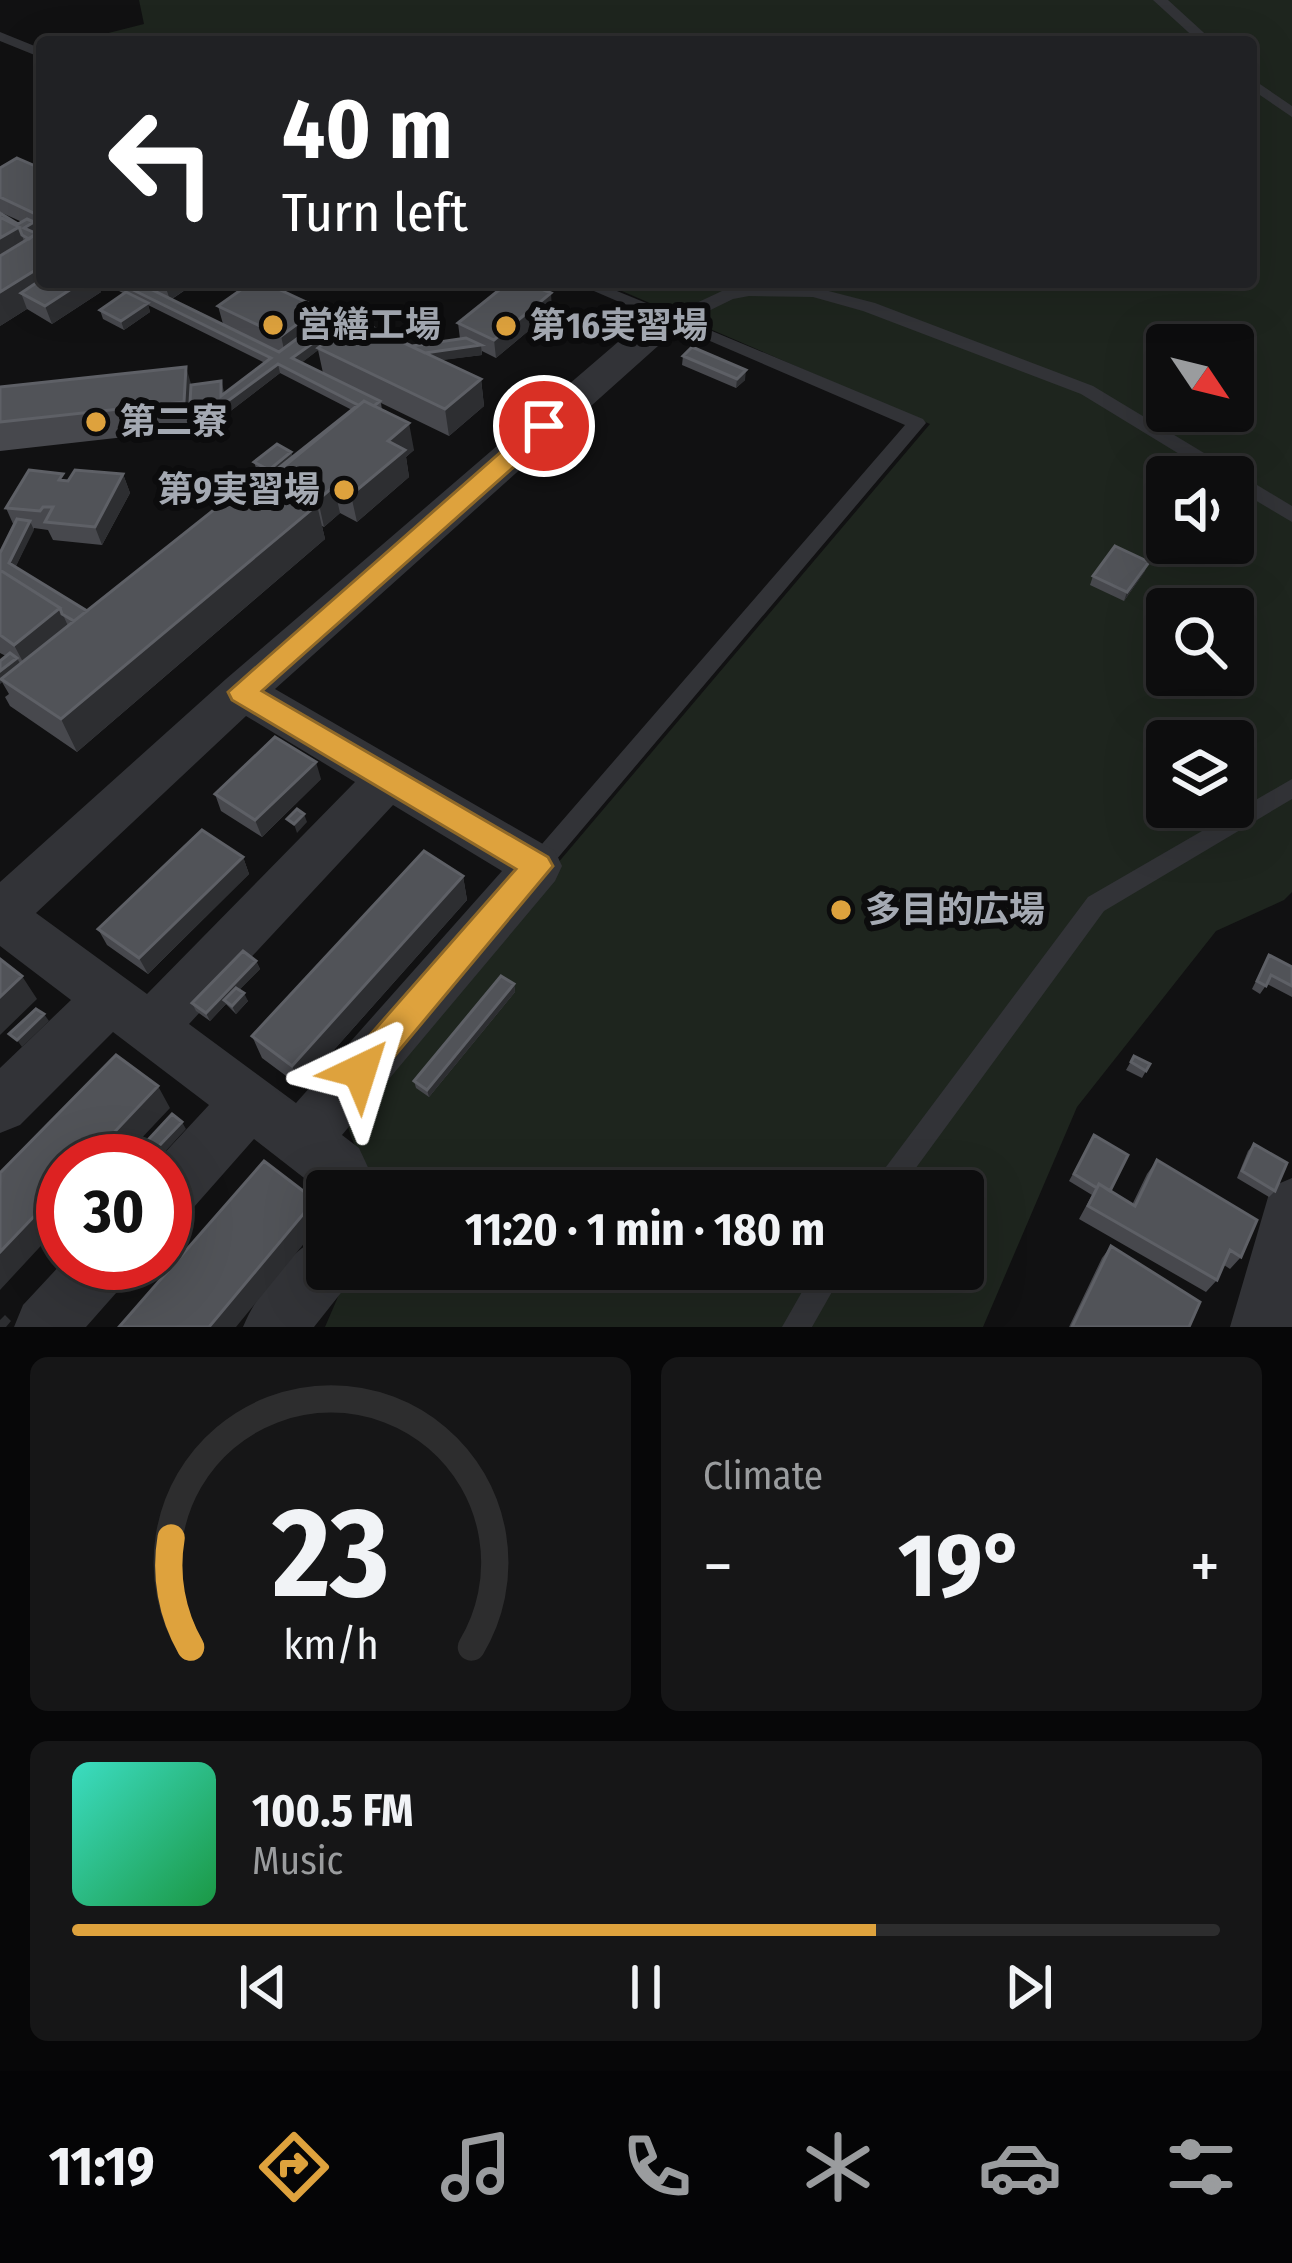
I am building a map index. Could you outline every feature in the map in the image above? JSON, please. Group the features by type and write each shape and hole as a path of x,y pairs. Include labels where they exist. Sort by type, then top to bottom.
{"street":[{"path":"339,1170 0,915 242,692 645,338 673,321"},
{"path":"242,692 537,866 301,1140"},
{"path":"0,1106 132,1011 390,777"},
{"path":"192,1166 251,1101"},
{"path":"1261,1327 1292,1208"},
{"path":"274,1327 306,1288"},
{"path":"45,1327 79,1290"}],"lane":[{"path":"1160,0 1200,36"},
{"path":"0,36 36,51"},
{"path":"1257,87 1292,116"},
{"path":"537,866 917,423 595,288"},
{"path":"673,321 728,295 813,292 869,307 1087,389 1196,456"},
{"path":"1254,492 1292,515"},
{"path":"898,1170 1096,904 1292,788"},
{"path":"796,1327 818,1290"}],"shaded area":[{"path":"139,0 1292,0 1292,892 1216,931 1077,1107 983,1327 325,1327 341,1290 984,1290 984,1170 365,1170 346,1113 930,424 615,288 1257,288 1257,36 97,36 144,24"}],"building":[{"path":"17,158 36,166 36,214 0,197 0,168"},
{"path":"0,213 18,224 27,219 34,222 24,228 36,237 29,239"},
{"path":"0,217 19,227 0,238"},
{"path":"36,237 36,270 0,292 0,256"},
{"path":"36,283 36,288 73,288 45,306 21,293"},
{"path":"129,288 148,288 279,352 336,310 412,346 466,338 481,345 425,353 355,320 345,328 338,325 292,358 380,401 374,406 364,401 272,476 273,482 266,478 358,405 278,364 221,406 221,416 189,420 191,385 221,381 221,396 271,358"},
{"path":"244,288 276,288 319,308 281,336 218,306"},
{"path":"502,288 539,288 551,293 494,340 458,323"},
{"path":"126,292 148,303 121,321 100,310"},
{"path":"355,320 481,379 445,409 318,348"},
{"path":"692,347 746,370 737,379 683,356"},
{"path":"186,367 184,402 0,422 0,387"},
{"path":"364,401 409,423 388,441 405,450 351,495 334,486 318,500 272,476"},
{"path":"277,444 291,452 269,470 254,462"},
{"path":"29,470 63,474 59,480 68,481 75,470 123,474 95,527 45,522 53,507 40,511 6,508"},
{"path":"259,474 317,505 61,719 1,679"},
{"path":"17,519 30,521 9,563 87,611 74,621 0,570 0,553"},
{"path":"1115,546 1148,564 1127,592 1093,576"},
{"path":"0,570 60,608 14,645 0,635"},
{"path":"10,653 17,658 0,671 0,661"},
{"path":"275,737 316,762 255,820 215,794"},
{"path":"297,809 304,814 294,824 287,819"},
{"path":"202,830 243,857 139,958 98,929"},
{"path":"424,851 463,876 292,1066 252,1036"},
{"path":"243,951 256,961 206,1013 192,1003"},
{"path":"1269,955 1292,967 1292,986 1271,975 1266,986 1257,981"},
{"path":"0,959 22,976 0,997"},
{"path":"501,976 514,984 427,1090 414,1081"},
{"path":"236,988 244,993 232,1006 224,1000"},
{"path":"36,1009 44,1014 17,1040 9,1034"},
{"path":"116,1055 158,1086 113,1134 38,1134"},
{"path":"1134,1056 1150,1064 1146,1071 1131,1062"},
{"path":"172,1114 182,1122 170,1134 153,1134"},
{"path":"1094,1135 1128,1155 1110,1191 1074,1174"},
{"path":"36,1136 36,1214 0,1252 0,1173"},
{"path":"1254,1144 1287,1163 1275,1191 1242,1171"},
{"path":"1157,1160 1257,1220 1241,1257 1230,1250 1217,1280 1088,1206 1099,1184 1135,1206"},
{"path":"264,1161 306,1193 306,1211 209,1327 119,1327 151,1290 192,1290 192,1243"},
{"path":"1111,1246 1200,1302 1189,1327 1072,1327"}],"place":[{"name":"営繕工場","path":"273,325"},
{"name":"第16実習場","path":"506,326"},
{"name":"第二寮","path":"96,422"},
{"name":"第9実習場","path":"344,490"},
{"name":"多目的広場","path":"841,910"}],"route":[{"path":"360,1071 537,866 242,692 544,426"}]}
